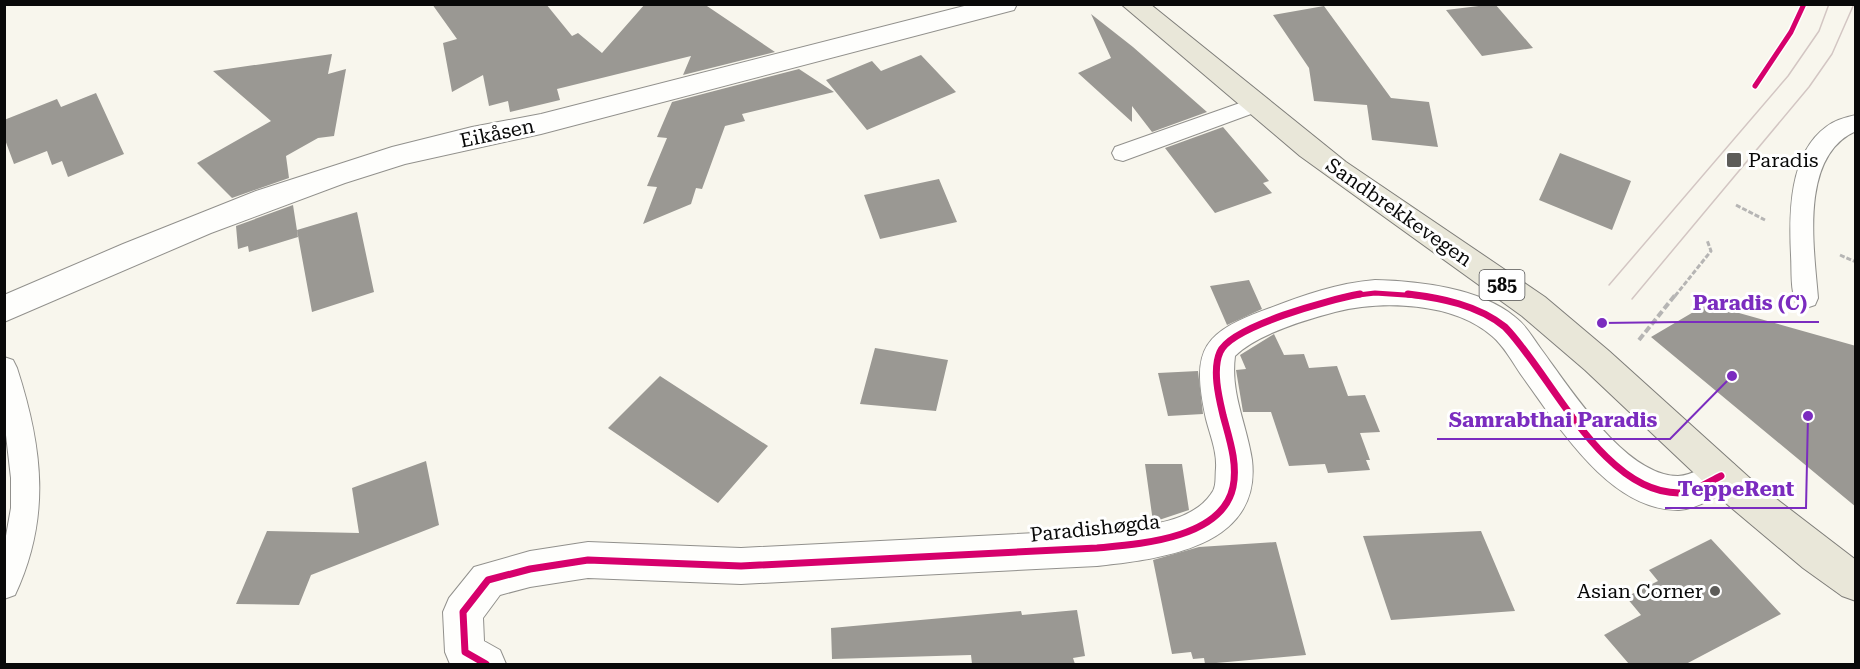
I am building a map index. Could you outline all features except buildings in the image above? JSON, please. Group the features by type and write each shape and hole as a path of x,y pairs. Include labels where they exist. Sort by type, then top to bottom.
{"main road":[{"name":"Sandbrekkevegen","path":"1133,4 1254,105 1336,168 1459,253 1558,327 1721,476 1816,557 1856,583"}],"street":[{"name":"Eikåsen","path":"4,309 110,262 317,181 407,153 506,129 540,124 1005,4"},
{"name":"Paradishøgda","path":"486,664 465,652 464,612 488,580 530,569 588,560 741,566 1085,549 1154,541 1200,528 1223,511 1235,483 1234,462 1218,384 1218,358 1223,347 1245,332 1313,305 1375,293 1451,301 1502,325 1594,441 1624,473 1658,492 1681,493 1721,476"}],"lane":[{"path":"1123,153 1254,105"},
{"path":"1806,298 1802,224 1806,174 1831,132 1856,122"},
{"path":"4,368 24,440 26,466 21,540 15,567 4,585"}],"path":[{"path":"1639,340 1711,250 1707,240"}],"tram line":[{"path":"1609,285 1788,76 1819,31 1829,4"},
{"path":"1632,299 1809,87 1832,54 1854,4"}],"cycle path":[{"path":"1755,86 1791,32 1804,4"},
{"path":"486,664 465,652 463,612 488,580 530,569 588,560 741,566 1097,548 1142,543 1189,531 1209,521 1224,507 1233,487 1234,462 1218,388 1218,361 1223,347 1228,341 1257,326 1326,302 1363,294 1390,293 1424,296 1473,309 1501,324 1512,335 1593,442 1613,463 1635,480 1657,490 1679,493 1721,476"}],"place":[{"name":"Paradis","path":"1734,160"},
{"name":"Paradis (C)","path":"1602,323"},
{"name":"Samrabthai Paradis","path":"1732,376"},
{"name":"TeppeRent","path":"1808,416"},
{"name":"Asian Corner","path":"1715,591"}]}
